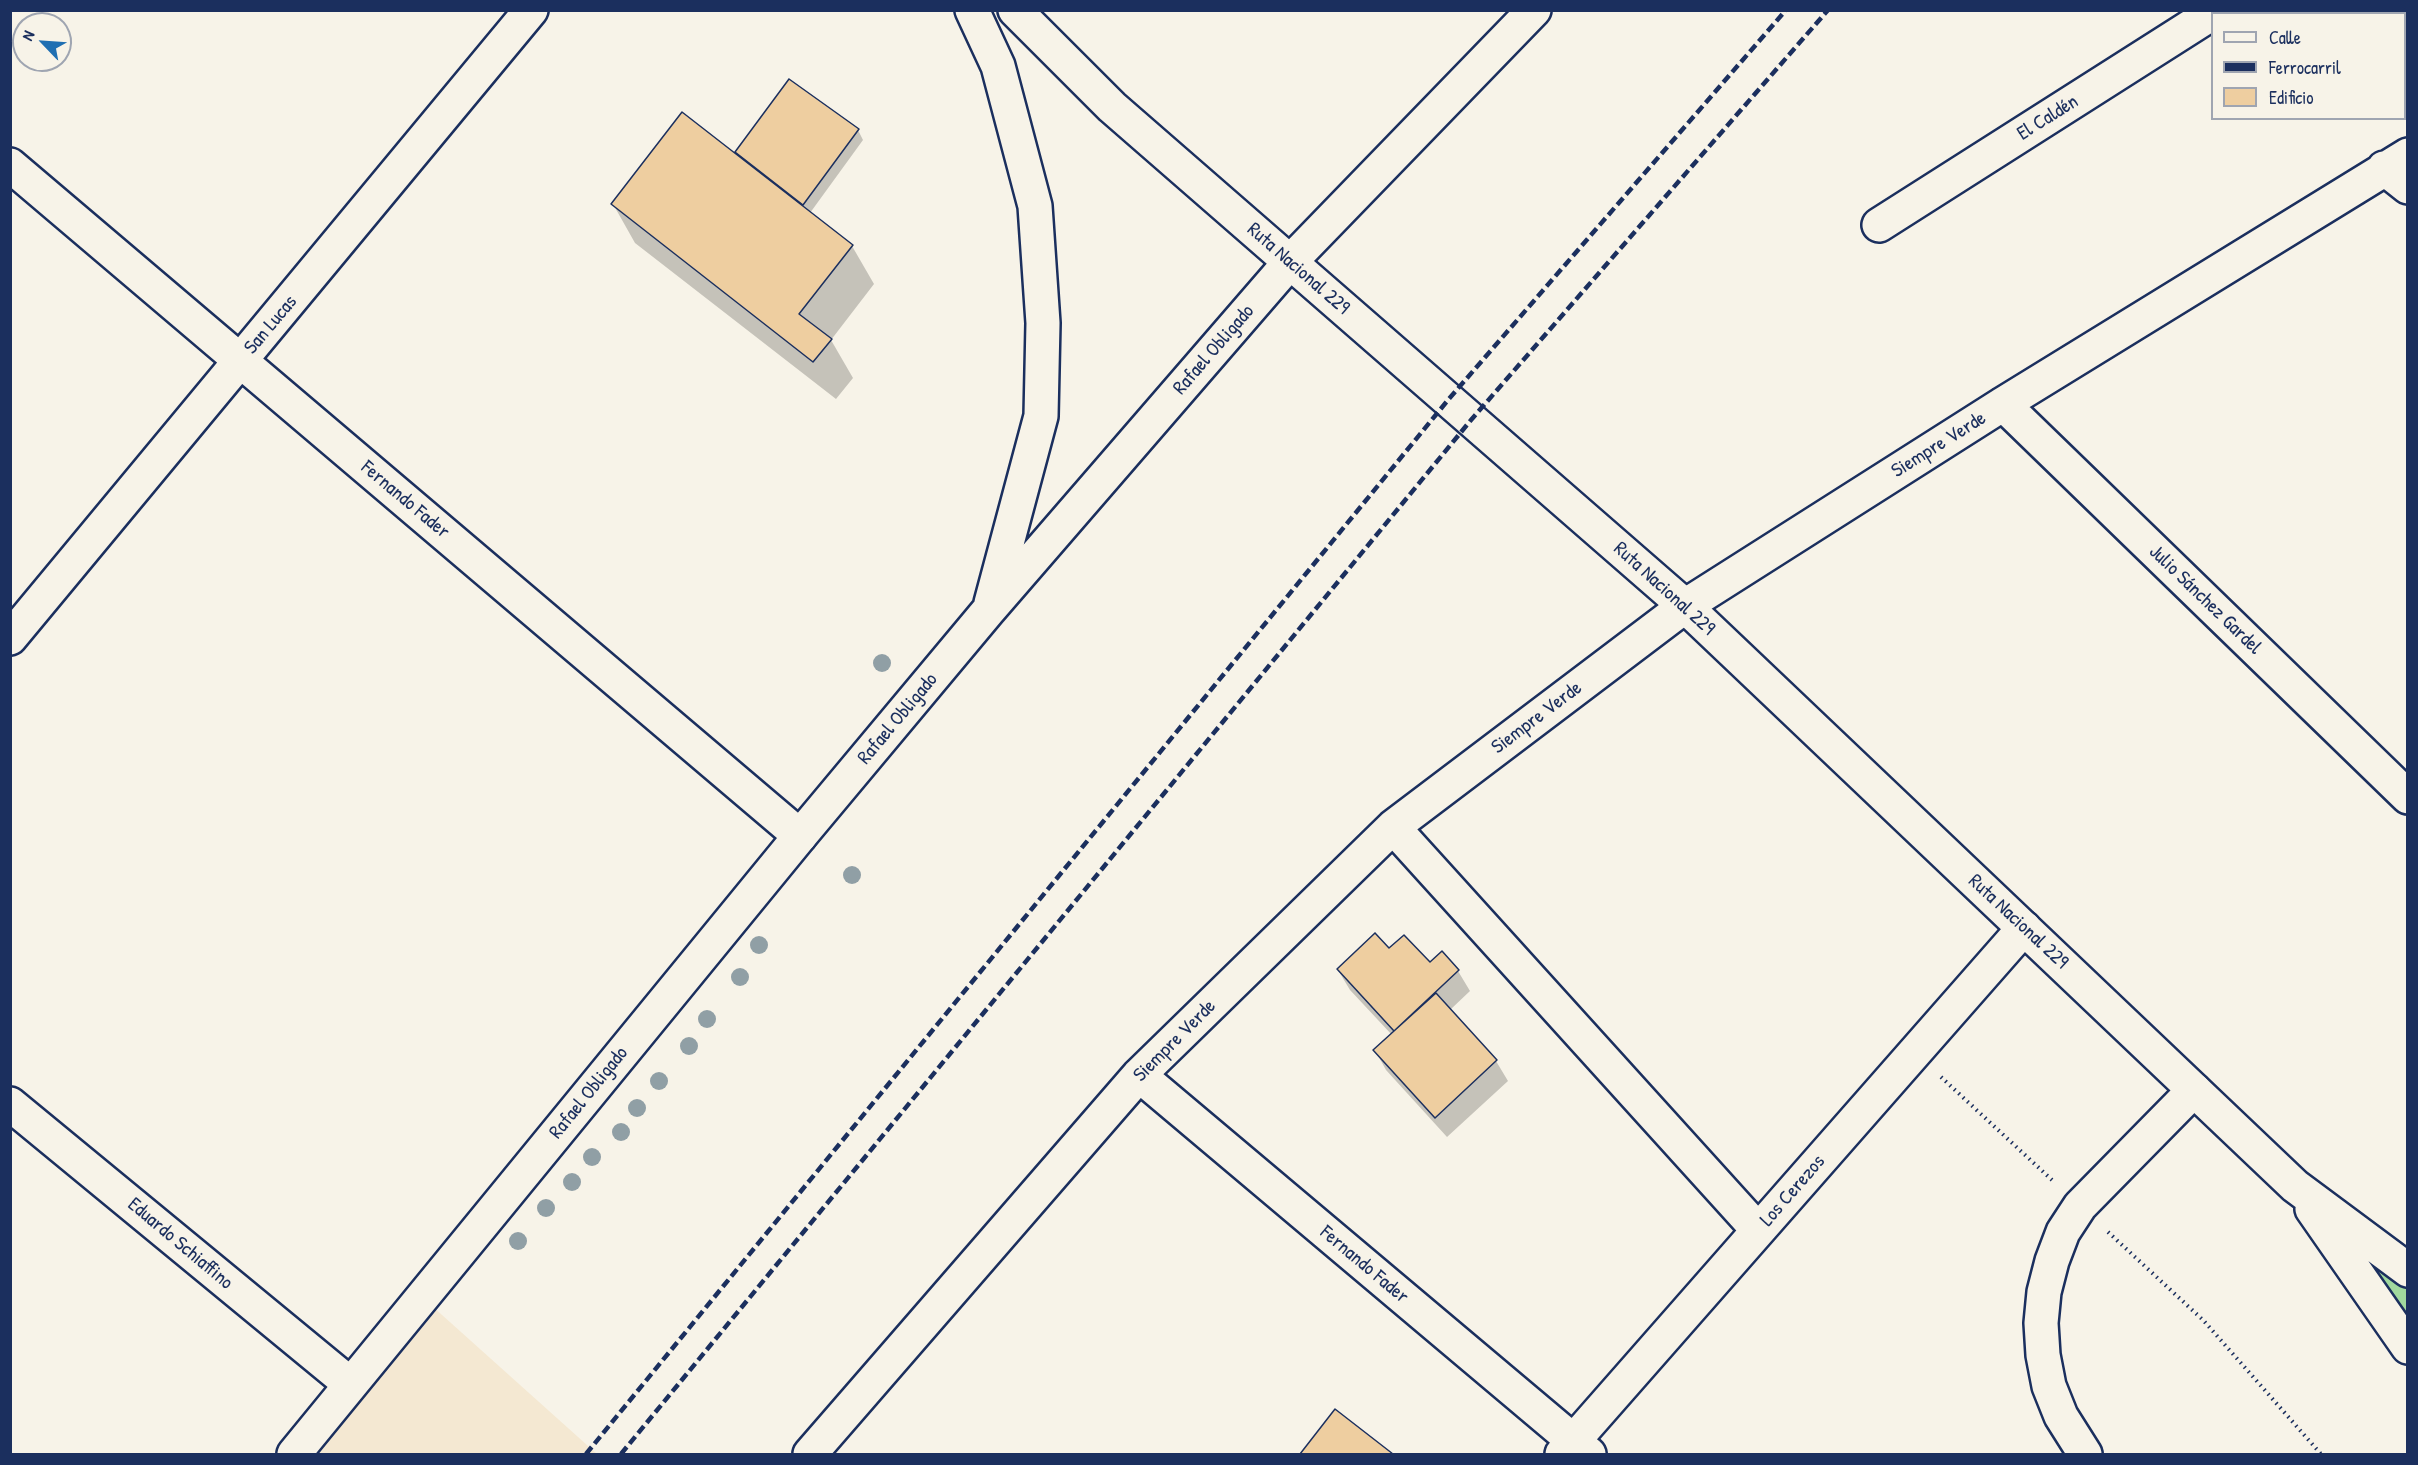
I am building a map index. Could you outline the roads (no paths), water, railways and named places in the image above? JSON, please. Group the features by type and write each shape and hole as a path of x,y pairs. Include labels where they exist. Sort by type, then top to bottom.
{"main road":[{"name":"San Lucas","path":"10,638 531,10"},
{"path":"972,10 998,66 1035,206 1043,323 1041,416 988,611"},
{"name":"Ruta Nacional 229","path":"1015,10 1112,107 1685,606 2295,1186 2408,1270"},
{"name":"Rafael Obligado","path":"294,1455 800,836 988,611 1290,262 1534,10"},
{"name":"El Caldén","path":"1880,225 2211,14"},
{"name":"Fernando Fader","path":"10,165 800,836"},
{"name":"Siempre Verde","path":"810,1455 1139,1075 1393,828 1685,606 2003,404 2400,170"},
{"name":"Julio Sánchez Gardel","path":"2003,404 2408,797"},
{"path":"1393,828 1758,1230"},
{"name":"Los Cerezos","path":"1575,1450 1758,1230 2024,928"},
{"name":"Fernando Fader","path":"1139,1075 1575,1450"},
{"path":"2085,1455 2061,1416 2049,1386 2043,1355 2041,1323 2044,1292 2052,1262 2063,1232 2080,1206 2194,1090"},
{"name":"Eduardo Schiaffino","path":"10,1104 350,1384"},
{"name":"Ruta Nacional 229","path":"2295,1186 2408,1347"}],"railway":[{"path":"586,1454 1448,400 1786,10"},
{"path":"621,1454 1471,420 1828,10"}]}
